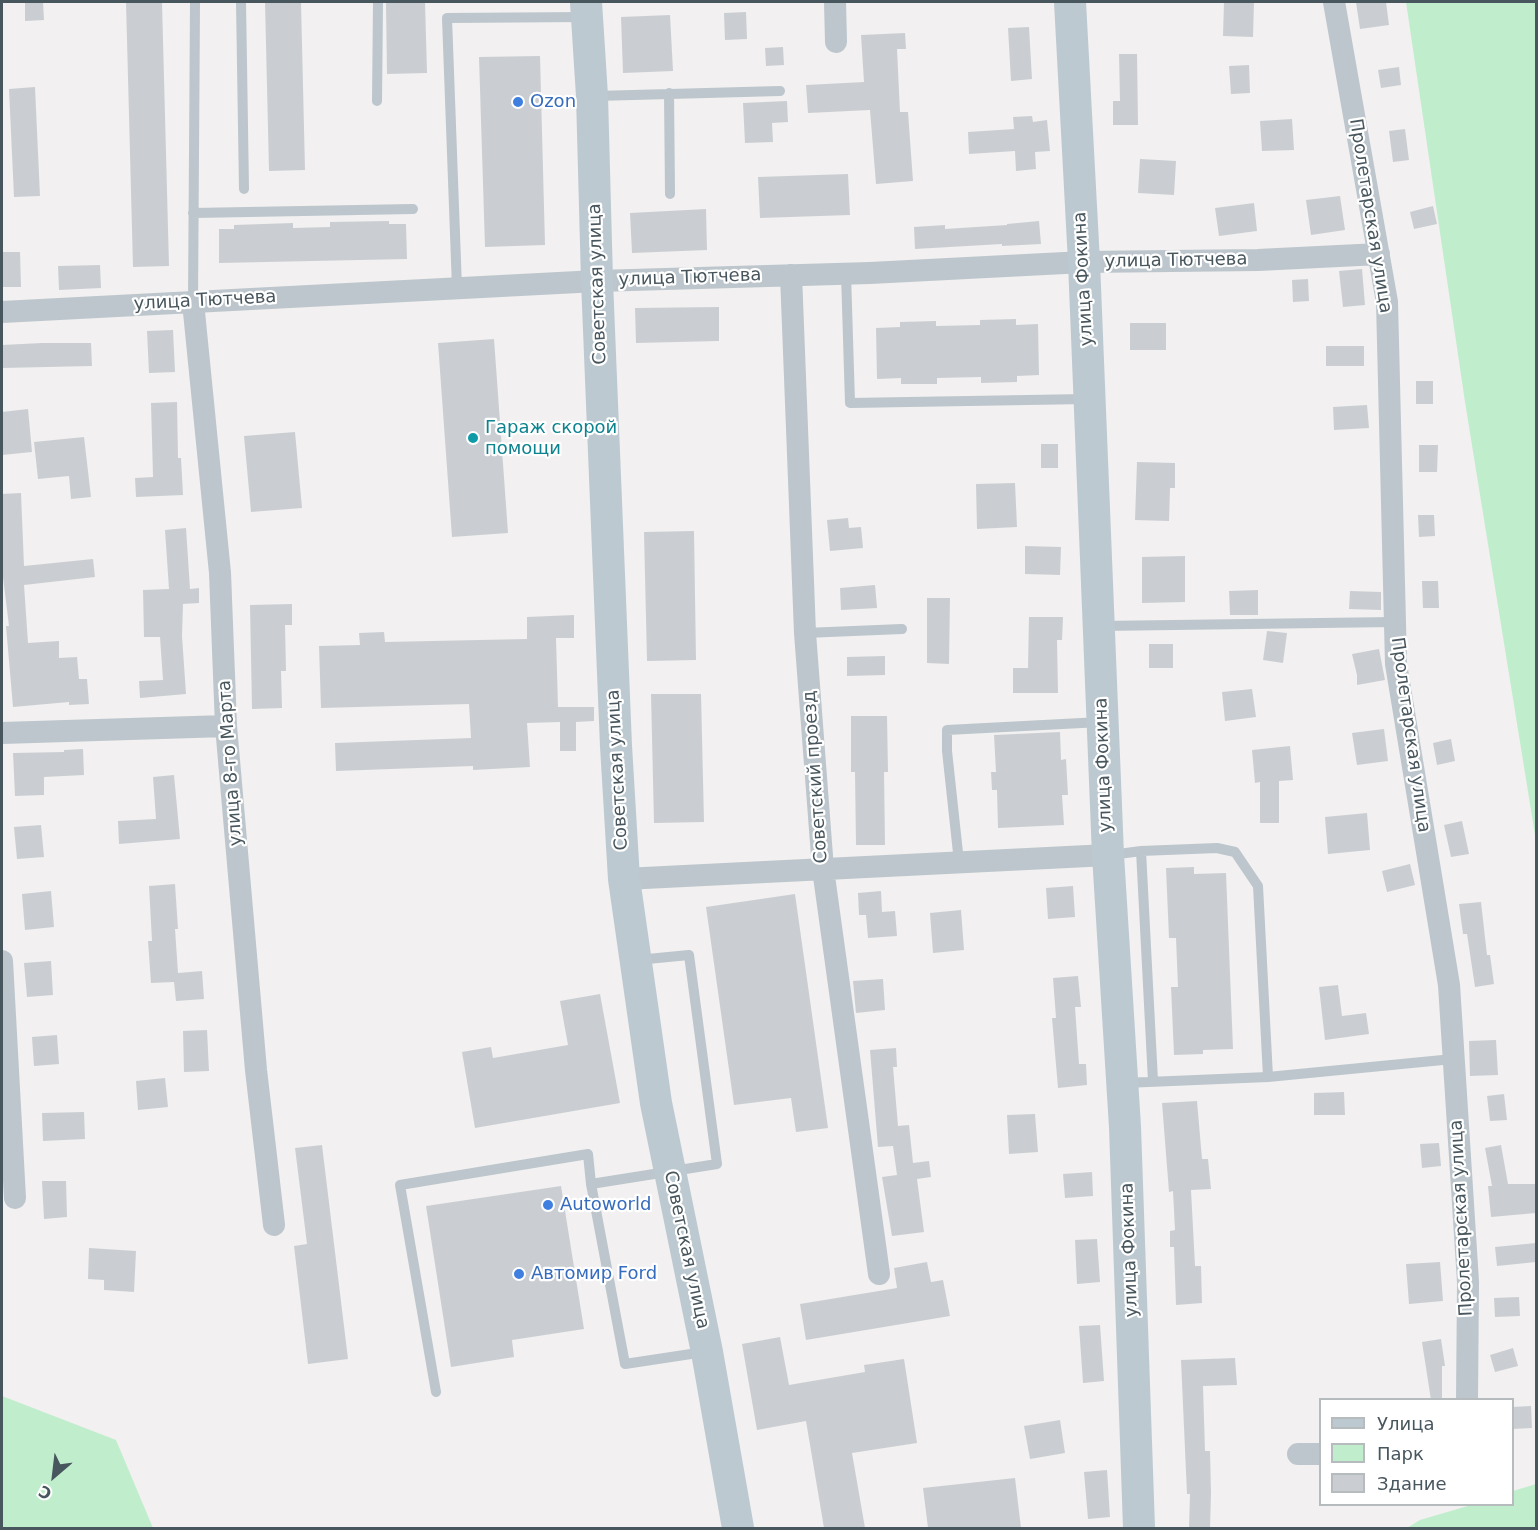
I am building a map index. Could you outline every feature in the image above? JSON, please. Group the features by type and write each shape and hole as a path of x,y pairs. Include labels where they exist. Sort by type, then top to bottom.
{"main road":[{"name":"улица Фокина","path":"1070,2 1084,262 1108,855 1125,1127 1139,1528"},
{"name":"Советская улица","path":"586,9 592,96 615,746 624,879 656,1103 707,1352 738,1528"}],"street":[{"path":"835,2 836,42"},
{"name":"Пролетарская улица","path":"1334,2 1387,302 1396,664 1449,985 1467,1281 1467,1398"},
{"name":"улица Тютчева","path":"2,312 597,281 846,274 1084,262 1258,260 1379,254"},
{"name":"Советский проезд","path":"791,275 805,633 823,869 879,1275"},
{"name":"улица 8-го Марта","path":"193,302 220,573 226,726 256,1070 274,1225"},
{"path":"2,733 226,726"},
{"path":"624,879 1108,855"},
{"path":"2,961 15,1198"},
{"path":"1298,1454 1319,1454"}],"lane":[{"path":"193,302 195,2"},
{"path":"242,2 244,189"},
{"path":"377,101 378,2"},
{"path":"457,288 447,18 586,9"},
{"path":"592,96 780,91"},
{"path":"669,93 670,194"},
{"path":"194,213 413,209"},
{"path":"846,274 850,403 1090,399"},
{"path":"1099,626 1394,622"},
{"path":"805,633 902,629"},
{"path":"959,862 947,751 947,730 1103,722"},
{"path":"1108,855 1142,851 1217,848 1235,852 1258,886 1268,1077"},
{"path":"1142,851 1153,1081"},
{"path":"591,1184 717,1164 689,955 636,960"},
{"path":"1121,1083 1268,1077 1453,1059"},
{"path":"436,1392 400,1185 588,1154 591,1184 625,1364 707,1352"}],"green space":[{"path":"1406,2 1536,2 1536,841 1465,402"},
{"path":"2,1396 116,1440 153,1528 2,1528"},
{"path":"1536,1484 1536,1528 1407,1528 1420,1520 1468,1506 1514,1506 1514,1491"}],"building":[{"path":"25,2 43,2 44,20 25,21"},
{"path":"126,2 162,2 169,266 133,267"},
{"path":"265,2 301,2 305,170 269,171"},
{"path":"386,2 425,2 427,73 387,74"},
{"path":"1224,2 1254,2 1253,37 1223,36"},
{"path":"1356,2 1386,2 1389,25 1360,29"},
{"path":"746,12 747,39 725,40 724,13"},
{"path":"670,15 673,71 623,73 621,17"},
{"path":"1029,27 1032,79 1011,81 1008,28"},
{"path":"905,33 906,49 897,49 900,112 908,112 913,181 876,184 870,110 808,113 806,85 864,82 861,35"},
{"path":"783,47 784,65 766,66 765,48"},
{"path":"1119,54 1137,54 1138,125 1113,125 1113,101 1120,101"},
{"path":"540,56 545,245 485,247 479,57"},
{"path":"1249,65 1250,93 1231,94 1229,66"},
{"path":"1399,67 1401,85 1381,88 1378,70"},
{"path":"35,87 40,196 14,197 9,89"},
{"path":"787,101 788,122 772,123 773,142 745,143 743,103"},
{"path":"1032,116 1033,122 1047,120 1050,151 1035,152 1036,169 1016,171 1015,151 969,154 968,132 1014,129 1013,117"},
{"path":"1292,119 1294,150 1262,151 1260,121"},
{"path":"1405,129 1409,160 1393,162 1389,131"},
{"path":"1140,159 1176,161 1174,195 1138,193"},
{"path":"848,174 850,215 760,218 758,177"},
{"path":"1340,196 1345,230 1311,235 1306,200"},
{"path":"1254,203 1257,231 1219,236 1215,208"},
{"path":"1433,206 1437,224 1414,229 1410,212"},
{"path":"706,209 707,250 632,253 630,213"},
{"path":"389,221 389,224 406,224 407,259 219,263 219,229 234,229 234,225 293,223 293,228 330,227 330,222"},
{"path":"1039,221 1041,244 915,249 914,227 945,225 945,229"},
{"path":"2,252 20,252 21,287 2,287"},
{"path":"100,265 101,288 59,290 58,266"},
{"path":"1362,269 1365,305 1343,307 1339,271"},
{"path":"1308,279 1309,301 1293,302 1292,280"},
{"path":"719,307 719,341 636,343 635,308"},
{"path":"1016,319 1016,325 1038,324 1039,375 1017,376 1017,382 981,383 981,377 937,378 937,384 901,384 901,378 877,379 876,328 900,327 900,322 936,321 936,326 980,325 980,320"},
{"path":"1130,323 1166,323 1166,350 1130,350"},
{"path":"173,330 175,372 149,373 147,331"},
{"name":"Гараж скорой помощи","path":"494,339 508,533 452,537 438,343"},
{"path":"91,343 92,366 2,368 2,345"},
{"path":"1326,346 1364,346 1364,366 1326,366"},
{"path":"1416,381 1433,381 1433,404 1416,404"},
{"path":"177,402 178,458 181,458 183,495 136,497 135,478 153,477 151,403"},
{"path":"1367,405 1369,428 1334,430 1333,407"},
{"path":"28,409 32,452 2,455 2,412"},
{"path":"295,432 302,508 251,512 244,436"},
{"path":"84,437 91,497 71,499 69,476 38,479 34,442"},
{"path":"1041,444 1058,444 1058,468 1041,468"},
{"path":"1419,445 1438,445 1437,472 1419,472"},
{"path":"1137,462 1175,463 1175,488 1170,488 1169,521 1135,520"},
{"path":"1015,483 1017,527 977,529 976,484"},
{"path":"21,493 24,566 93,559 95,577 24,585 28,643 59,641 59,658 77,657 79,679 87,679 89,704 69,705 69,702 13,707 6,626 9,626 2,569 2,494"},
{"path":"1418,515 1434,515 1435,536 1419,537"},
{"path":"848,518 849,528 861,527 863,548 830,551 827,520"},
{"path":"186,528 190,589 199,588 199,603 183,604 182,636 186,694 140,698 139,681 163,680 160,637 144,637 143,590 169,589 165,530"},
{"path":"694,531 696,660 647,661 644,532"},
{"path":"1025,546 1061,547 1060,575 1025,574"},
{"path":"1185,556 1185,602 1142,603 1142,557"},
{"path":"1422,581 1438,581 1439,608 1423,608"},
{"path":"875,585 877,608 841,610 840,588"},
{"path":"1258,590 1258,615 1230,615 1229,591"},
{"path":"1350,591 1381,592 1381,610 1349,609"},
{"path":"927,598 950,598 949,664 927,663"},
{"path":"292,604 292,625 285,625 286,671 281,671 282,708 252,709 250,605"},
{"path":"574,615 574,638 556,638 558,707 594,707 594,721 576,722 576,751 560,751 560,722 527,723 530,767 473,770 473,766 336,771 335,743 471,738 469,704 321,708 319,646 360,645 359,633 384,632 385,642 527,639 527,617"},
{"path":"1029,617 1063,617 1062,640 1057,640 1058,693 1013,693 1013,668 1028,668"},
{"path":"1267,631 1287,633 1283,663 1263,660"},
{"path":"1149,644 1173,644 1173,668 1149,668"},
{"path":"1379,649 1385,680 1357,685 1352,654"},
{"path":"885,656 885,675 847,676 847,657"},
{"path":"1252,689 1256,717 1225,721 1222,692"},
{"path":"651,694 701,694 704,822 654,823"},
{"path":"851,716 887,716 888,772 884,772 885,845 856,845 855,772 851,772"},
{"path":"1384,729 1388,761 1357,765 1352,733"},
{"path":"1060,732 1061,760 1066,759 1068,795 1062,795 1064,825 998,828 997,790 992,790 991,772 996,772 994,735"},
{"path":"1451,739 1455,761 1437,765 1433,743"},
{"path":"1290,746 1293,780 1279,781 1279,823 1260,823 1260,782 1255,783 1252,750"},
{"path":"83,749 84,775 44,777 44,795 15,796 13,753 64,752 64,750"},
{"path":"174,775 180,839 119,844 118,821 156,819 153,777"},
{"path":"1367,813 1370,850 1328,854 1325,817"},
{"path":"1462,821 1469,854 1451,857 1444,825"},
{"path":"41,825 44,857 17,859 14,827"},
{"path":"1410,864 1415,885 1387,892 1382,871"},
{"path":"1194,867 1194,874 1226,873 1233,1049 1203,1050 1203,1054 1174,1055 1171,987 1178,987 1176,938 1169,938 1166,868"},
{"path":"175,884 178,973 202,971 204,999 176,1001 174,982 151,983 148,941 152,941 149,886"},
{"path":"1073,886 1075,917 1048,919 1046,888"},
{"path":"51,891 54,927 25,930 22,894"},
{"path":"881,891 882,912 895,911 897,936 868,938 866,915 859,915 858,893"},
{"path":"795,894 828,1128 796,1132 791,1098 734,1105 706,907"},
{"path":"1481,902 1487,955 1490,955 1494,984 1475,987 1467,934 1463,934 1459,904"},
{"path":"961,910 964,950 933,953 930,913"},
{"path":"51,961 53,995 27,997 24,963"},
{"path":"1078,976 1081,1007 1075,1007 1079,1064 1086,1064 1087,1085 1058,1088 1052,1018 1056,1018 1053,978"},
{"path":"883,979 885,1010 856,1013 853,981"},
{"path":"1338,985 1342,1016 1366,1013 1369,1034 1325,1040 1319,987"},
{"path":"600,994 620,1103 475,1128 462,1052 491,1047 493,1058 568,1045 560,1001"},
{"path":"207,1030 209,1071 184,1072 183,1031"},
{"path":"57,1035 59,1064 34,1066 32,1037"},
{"path":"1496,1040 1498,1075 1470,1076 1469,1041"},
{"path":"896,1048 897,1067 893,1067 898,1126 909,1125 913,1163 929,1161 931,1177 917,1179 924,1232 892,1236 882,1177 897,1175 893,1146 878,1147 870,1050"},
{"path":"165,1078 168,1107 138,1110 136,1081"},
{"path":"1344,1092 1345,1115 1314,1115 1314,1093"},
{"path":"1504,1094 1507,1120 1490,1121 1487,1096"},
{"path":"1197,1101 1202,1159 1208,1159 1211,1189 1191,1190 1195,1266 1201,1266 1202,1303 1176,1305 1174,1247 1170,1247 1170,1231 1175,1230 1173,1191 1169,1192 1162,1103"},
{"path":"84,1112 85,1139 43,1141 42,1113"},
{"path":"1035,1114 1038,1152 1009,1154 1007,1115"},
{"path":"1439,1143 1441,1166 1422,1168 1420,1144"},
{"path":"322,1145 348,1359 308,1364 294,1246 307,1244 295,1148"},
{"path":"1501,1145 1508,1184 1536,1184 1536,1213 1491,1217 1488,1186 1492,1186 1485,1148"},
{"path":"1092,1172 1093,1196 1065,1198 1063,1174"},
{"path":"42,1181 66,1181 67,1217 44,1219"},
{"path":"561,1186 584,1329 512,1340 514,1357 451,1367 426,1206"},
{"path":"1097,1239 1100,1282 1077,1284 1075,1240"},
{"path":"1536,1243 1536,1262 1497,1266 1495,1247"},
{"path":"89,1248 136,1251 134,1292 104,1290 104,1280 88,1279"},
{"path":"927,1262 931,1282 943,1280 950,1316 806,1340 800,1304 897,1288 894,1268"},
{"path":"1440,1262 1443,1301 1409,1304 1406,1264"},
{"path":"1519,1297 1520,1316 1495,1317 1494,1298"},
{"path":"1100,1325 1104,1381 1083,1383 1079,1326"},
{"path":"780,1337 789,1385 865,1372 864,1365 904,1359 917,1443 852,1453 865,1528 824,1528 806,1421 757,1430 742,1344"},
{"path":"1441,1339 1445,1366 1442,1366 1442,1398 1431,1398 1422,1342"},
{"path":"1513,1348 1518,1366 1495,1372 1490,1355"},
{"path":"1235,1358 1237,1385 1203,1386 1205,1451 1210,1451 1210,1528 1189,1528 1190,1494 1187,1494 1181,1360"},
{"path":"1531,1406 1532,1428 1514,1429 1514,1407"},
{"path":"1060,1420 1065,1453 1030,1459 1024,1426"},
{"path":"1107,1470 1110,1517 1088,1519 1084,1472"},
{"path":"1015,1478 1021,1528 928,1528 923,1488"}],"place":[{"name":"Ozon","path":"518,102"},
{"name":"Гараж скорой помощи","path":"473,438"},
{"name":"Autoworld","path":"548,1205"},
{"name":"Автомир Ford","path":"519,1274"}]}
